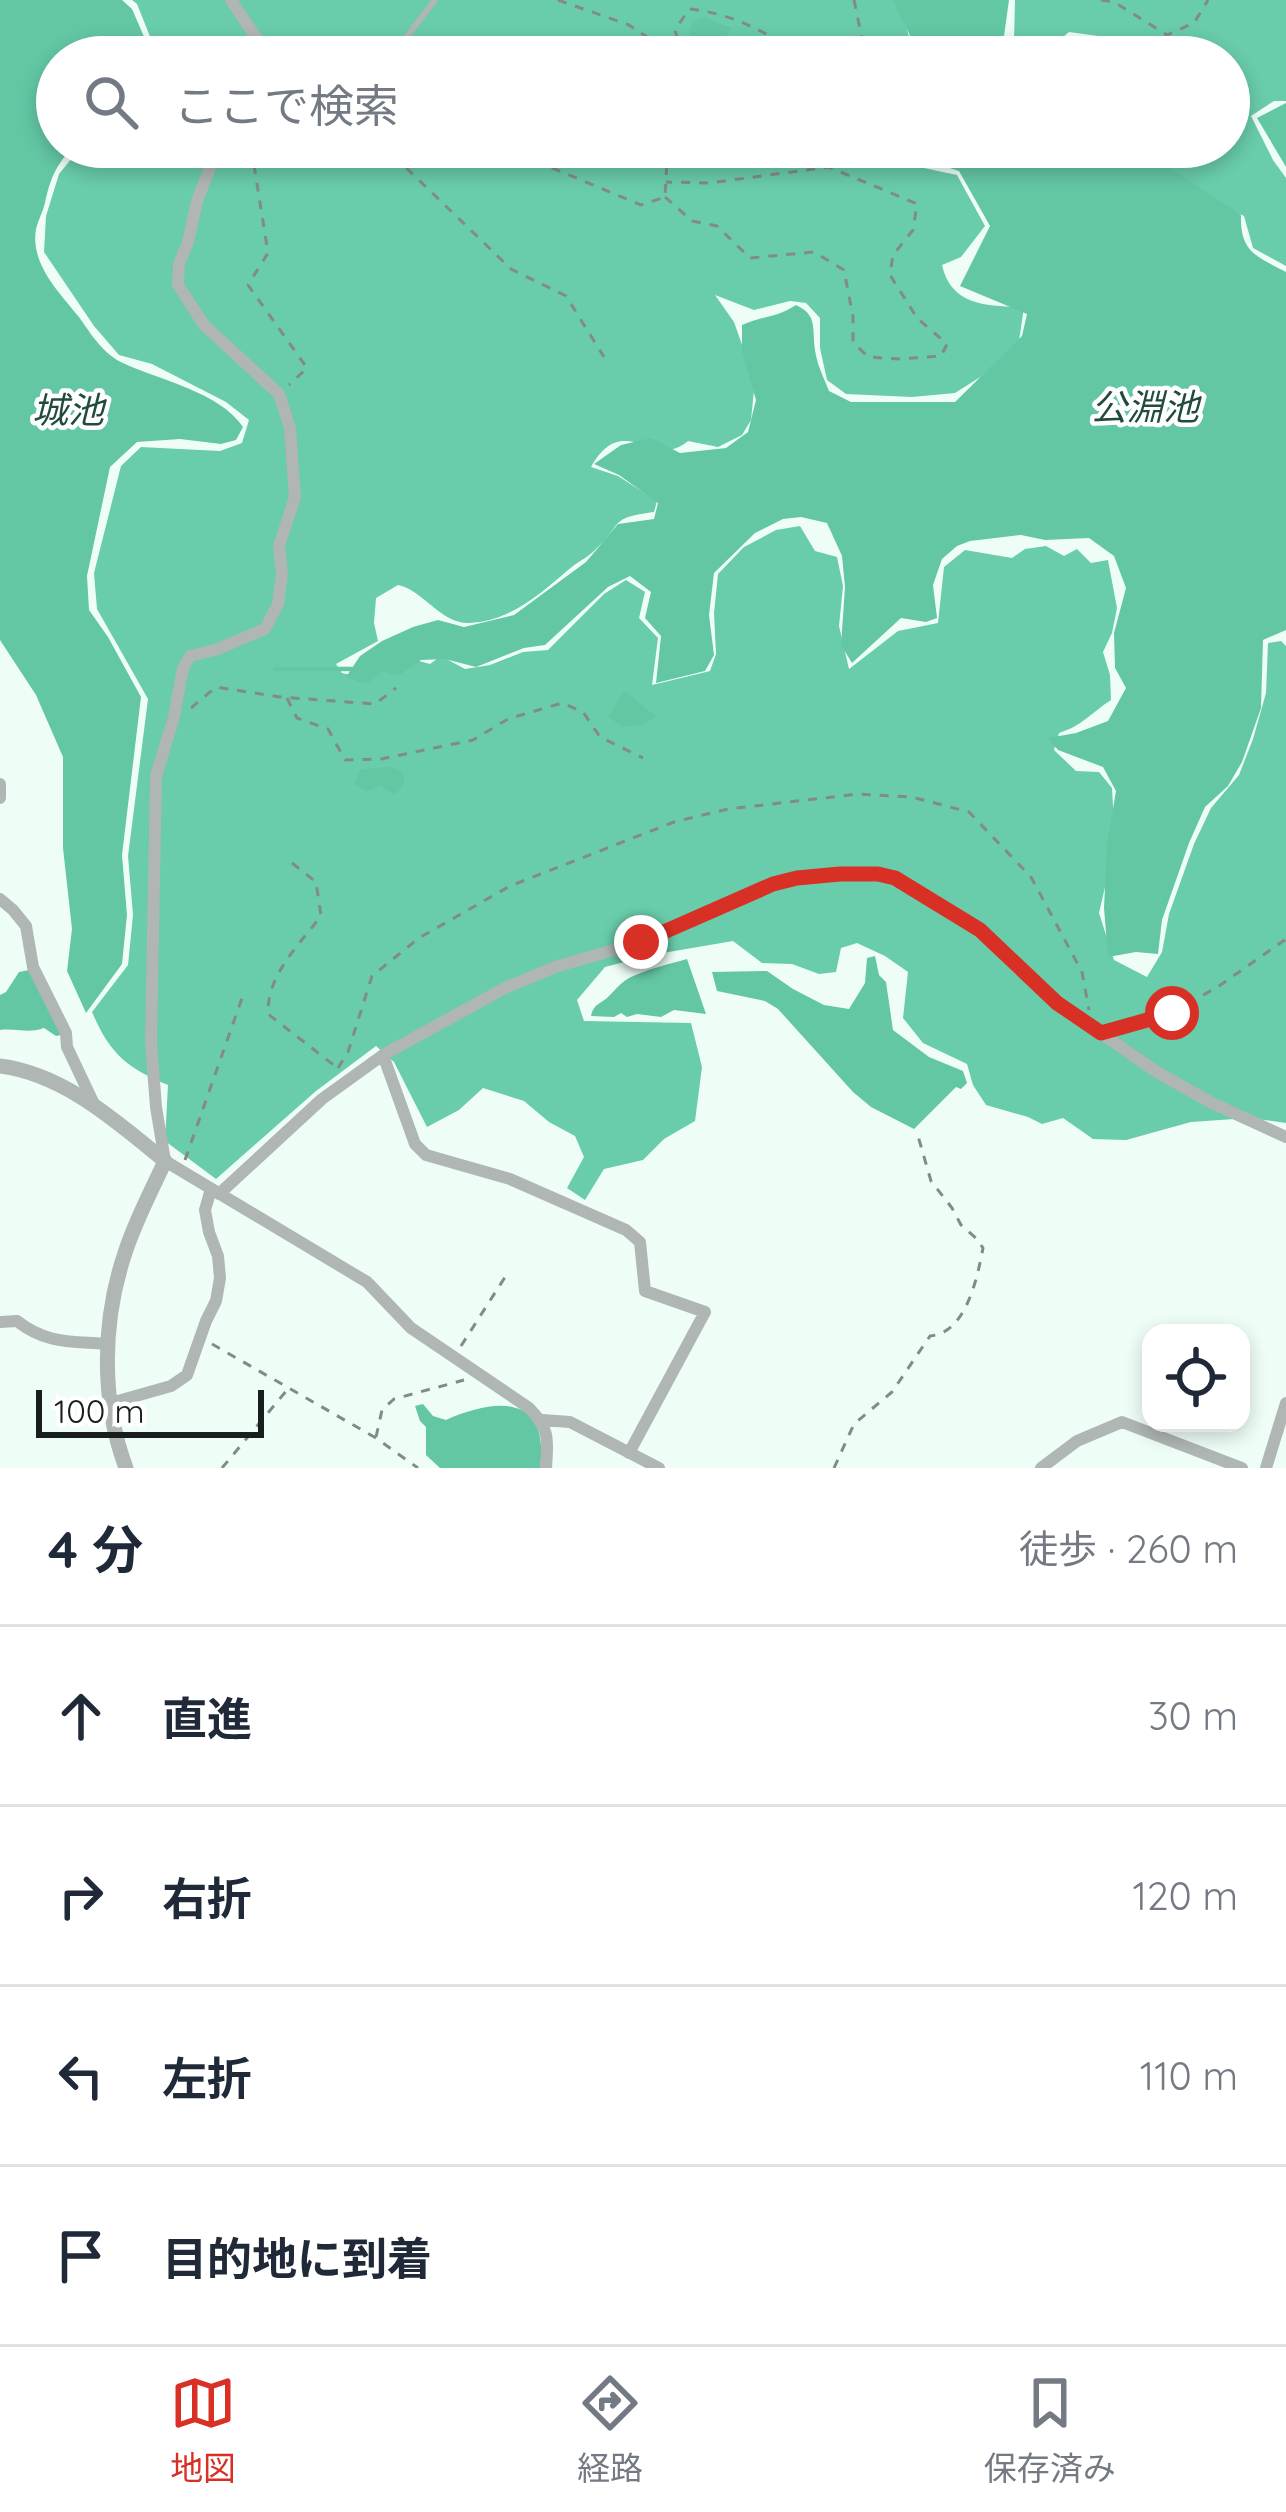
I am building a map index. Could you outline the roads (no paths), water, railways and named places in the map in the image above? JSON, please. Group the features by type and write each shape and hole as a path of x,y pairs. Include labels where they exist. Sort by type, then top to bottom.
{"street":[{"path":"231,0 255,36"},
{"path":"126,1468 110,1403 106,1344 124,1254 165,1161 151,1042 156,776 190,656 265,628 278,604 279,546 295,496 290,428 279,394 204,325 178,285 179,264 210,168"},
{"path":"0,784 0,798"},
{"path":"110,1403 171,1386 187,1376 220,1278 206,1210 215,1191 322,1099 382,1055 506,988 555,967 641,942 797,878 878,874 895,878 980,930 1057,1003 1156,1072 1286,1137"},
{"path":"0,899 26,926 33,968 94,1104"},
{"path":"382,1055 415,1144 426,1155 510,1179 626,1230 640,1242 645,1291 705,1312 629,1453"},
{"path":"0,1066 39,1077 94,1104 165,1161 367,1282 411,1328 542,1420 548,1438 546,1468"},
{"path":"0,1322 17,1321 49,1340 106,1344"},
{"path":"1266,1468 1286,1403"},
{"path":"542,1420 570,1422 659,1468"},
{"path":"1041,1468 1077,1441 1122,1421 1242,1468"}],"lane":[{"path":"407,36 435,0"}],"water":[{"name":"城池","path":"0,0 122,0 132,9 144,36 36,36 36,168 57,168 36,229 37,254 55,287 109,354 204,396 243,427 236,440 221,444 180,439 137,442 110,467 87,576 89,610 141,697 122,855 127,915 122,964 86,1013 67,971 72,929 63,848 63,757 36,695 0,640"},
{"path":"893,0 1009,0 1004,36 910,36"},
{"path":"704,17 732,28 726,36 690,36 692,21"},
{"path":"1286,103 1286,167 1257,118"},
{"name":"公淵池","path":"948,168 1170,168 1241,215 1247,245 1258,257 1286,272 1286,630 1263,640 1261,708 1242,762 1228,786 1205,807 1189,843 1162,920 1158,954 1108,957 1107,844 1116,791 1103,767 1058,750 1048,738 1108,721 1126,688 1115,668 1114,633 1126,588 1114,556 1089,538 1045,540 1021,535 957,546 942,559 933,585 937,618 926,622 901,618 852,663 841,645 842,556 827,523 801,517 783,519 755,533 714,573 709,615 714,655 705,671 656,683 661,636 645,618 651,592 630,576 608,587 545,645 476,667 445,659 421,660 398,676 383,671 366,684 346,677 360,656 413,627 438,620 464,627 514,615 586,562 618,524 654,519 658,503 619,475 594,464 621,445 651,438 680,453 726,448 748,432 756,400 742,352 742,325 796,305 813,323 816,356 829,391 851,402 955,402 1022,336 1027,314 960,286 990,226 959,171"},
{"path":"625,691 656,717 622,727 608,716"},
{"path":"392,767 403,773 404,784 395,795 380,786 366,791 355,784 360,769"},
{"path":"875,956 879,975 886,982 893,1030 929,1057 963,1071 967,1083 956,1087 914,1129 853,1092 778,1009 765,1001 717,991 712,972 767,971 824,1005 849,1009 865,983 867,958"},
{"path":"687,959 706,1014 674,1010 661,1017 591,1016 628,979"},
{"path":"29,970 61,1035 44,1028 0,1030 0,995 19,972"},
{"path":"423,1404 433,1416 446,1420 484,1408 516,1408 537,1426 540,1468 440,1468 426,1455 426,1427 415,1406"}],"waterway":[{"path":"275,669 352,669"}]}
